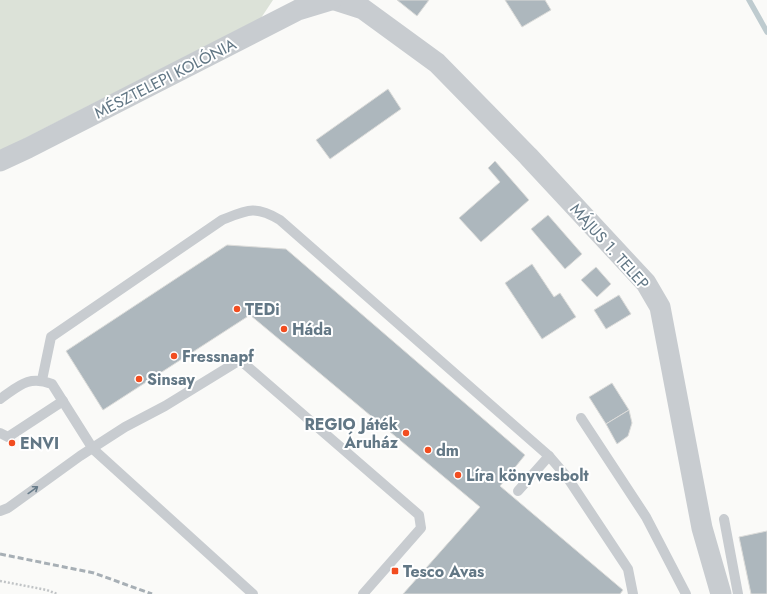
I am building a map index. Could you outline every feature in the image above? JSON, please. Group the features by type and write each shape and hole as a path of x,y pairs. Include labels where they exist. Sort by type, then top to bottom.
{"street":[{"name":"MÉSZTELEPI KOLÓNIA","path":"0,161 298,10 331,0"},
{"name":"MÁJUS 1. TELEP","path":"335,0 363,9 437,63 528,156 646,283 660,307 673,382 702,528 721,594"}],"lane":[{"path":"42,380 50,337 222,220 247,210 266,212 280,220 549,456 567,477 628,569 633,594"},
{"path":"0,511 8,508 80,456 126,427 165,406 240,360 419,515 421,528 363,594"},
{"path":"0,399 28,380 42,380 52,384 93,449 253,594"},
{"path":"0,433 8,437 63,401"},
{"path":"581,418 646,517 686,594"},
{"path":"518,491 549,456"},
{"path":"724,519 738,594"}],"path":[{"path":"0,582 47,590 57,594"}],"shaded area":[{"path":"0,0 273,0 261,18 0,151"}],"building":[{"path":"397,0 429,0 417,16"},
{"path":"505,0 545,0 551,10 522,27"},
{"path":"388,89 401,109 330,159 316,140"},
{"path":"495,161 529,200 481,242 459,218 500,182 488,168"},
{"path":"548,215 582,254 565,269 531,229"},
{"path":"227,245 286,249 525,455 500,486 623,590 620,594 403,594 480,507 250,315 103,410 66,351"},
{"path":"532,264 554,297 560,293 576,317 542,339 505,283"},
{"path":"596,267 611,284 597,297 581,280"},
{"path":"619,295 631,314 606,329 594,310"},
{"path":"612,383 629,410 606,424 589,397"},
{"path":"629,410 632,423 628,436 617,444 606,424"},
{"path":"767,531 767,594 751,594 739,537"}],"waterway":[{"path":"749,0 767,32"}],"railway":[{"path":"0,554 94,573 152,594"}],"place":[{"name":"TEDi","path":"237,309"},
{"name":"Háda","path":"284,329"},
{"name":"Fressnapf","path":"174,356"},
{"name":"Sinsay","path":"139,379"},
{"name":"REGIO Játék Áruház","path":"406,433"},
{"name":"ENVI","path":"12,443"},
{"name":"dm","path":"428,450"},
{"name":"Líra könyvesbolt","path":"458,475"},
{"name":"Tesco Avas","path":"395,571"}]}
